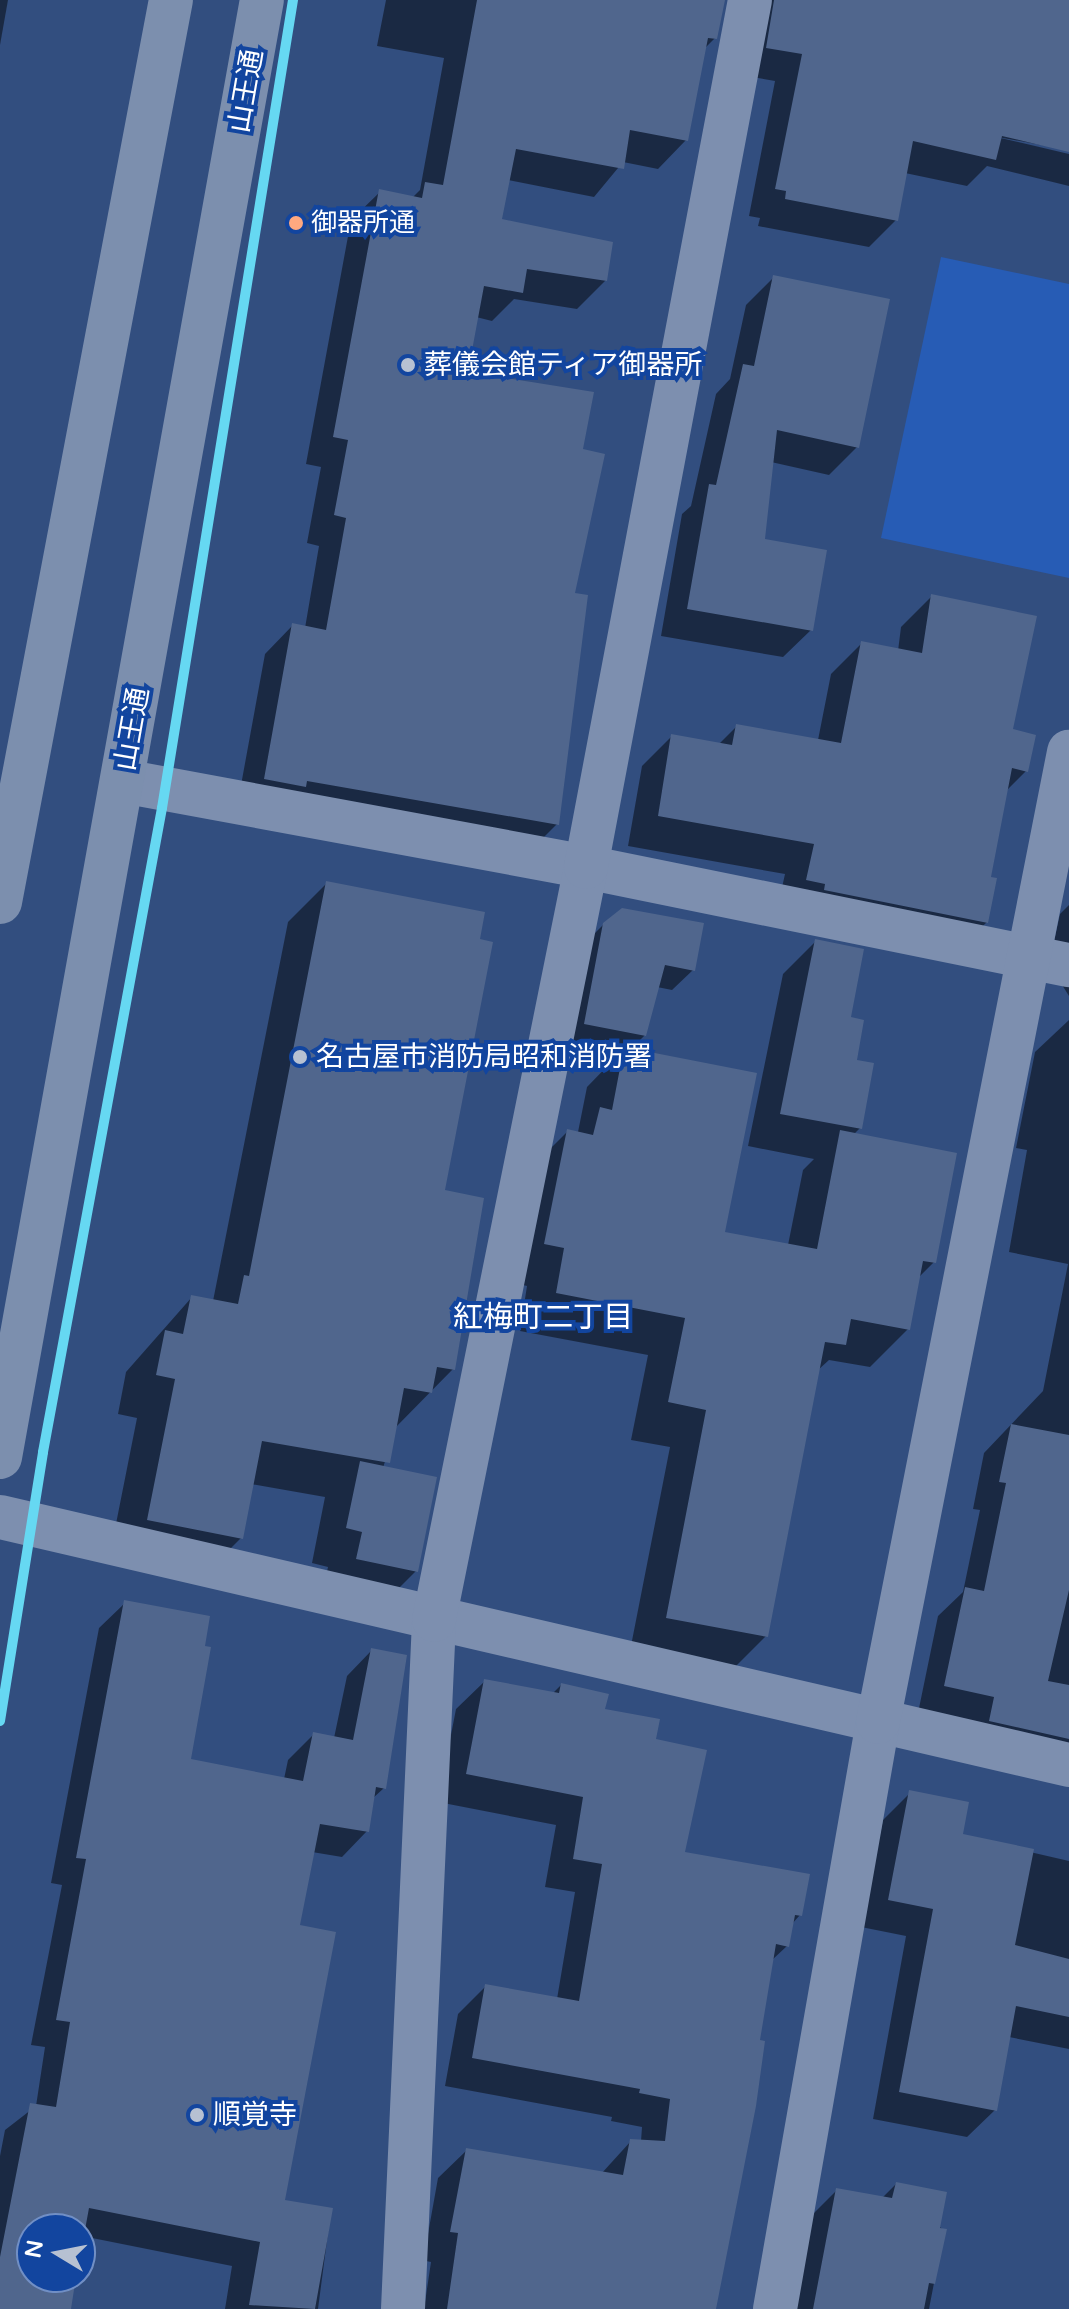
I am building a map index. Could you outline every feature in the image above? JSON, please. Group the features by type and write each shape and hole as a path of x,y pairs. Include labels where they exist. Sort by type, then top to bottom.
{"main road":[{"path":"0,902 13,754 171,0"},
{"name":"山王通","path":"0,1457 262,0"}],"street":[{"path":"403,2309 434,1620 586,867 750,0"},
{"path":"775,2309 878,1722 1049,961 1069,752"},
{"path":"123,781 586,867 1049,961"},
{"path":"0,1517 1069,1765"}],"shaded area":[{"path":"941,257 1069,284 1069,578 881,538"}],"building":[{"path":"477,0 725,0 717,39 708,38 688,141 630,130 624,169 516,149 502,219 613,242 607,281 527,269 523,293 484,286 468,372 594,392 583,449 605,454 575,593 588,595 559,825 307,781 306,787 264,779 292,623 326,630 346,518 334,515 348,440 333,437 379,189 422,198 425,182 443,185"},
{"path":"774,0 1069,0 1069,152 1002,136 996,160 913,141 898,221 785,199 786,191 775,189 802,54 766,48"},
{"path":"773,275 890,299 859,448 777,430 765,539 827,550 813,631 687,609 709,484 716,485 743,364 754,366"},
{"path":"931,594 1037,616 1013,729 1036,735 1028,772 1012,768 991,877 997,878 988,923 824,890 825,884 806,880 814,844 658,816 671,734 732,745 736,724 841,743 861,641 922,653"},
{"path":"326,881 485,912 480,939 493,942 445,1190 484,1198 455,1370 437,1367 432,1393 404,1388 390,1463 262,1441 243,1539 147,1520 175,1379 156,1375 165,1330 183,1334 191,1295 238,1304 244,1275 249,1276"},
{"path":"622,908 704,923 695,971 665,965 646,1036 584,1024 603,923"},
{"path":"815,939 864,949 851,1017 864,1020 857,1060 874,1063 862,1129 780,1114"},
{"path":"624,1047 757,1073 725,1232 817,1249 840,1130 957,1153 936,1263 923,1261 910,1330 851,1319 846,1345 825,1342 768,1637 666,1618 706,1410 668,1402 685,1318 556,1293 564,1248 544,1244 567,1129 593,1135 600,1107 612,1110"},
{"path":"1011,1424 1069,1435 1069,1590 1048,1681 1069,1685 1069,1739 989,1721 994,1697 944,1686 965,1587 984,1591 1006,1483 999,1482"},
{"path":"360,1461 437,1477 418,1572 356,1559 362,1532 346,1528"},
{"path":"124,1600 210,1616 205,1646 211,1647 191,1759 303,1781 313,1732 353,1740 371,1648 407,1655 386,1789 376,1787 369,1832 320,1824 300,1925 336,1932 285,2200 333,2208 315,2309 249,2305 260,2242 89,2208 88,2213 16,2213 16,2293 74,2293 71,2309 0,2309 0,2257 30,2103 56,2107 70,2022 56,2020 86,1859 76,1858"},
{"path":"484,1679 559,1693 561,1683 609,1694 605,1709 660,1719 656,1739 707,1750 685,1852 810,1874 802,1916 795,1915 789,1947 776,1944 760,2040 765,2041 756,2106 716,2309 447,2309 458,2233 450,2232 466,2148 623,2175 630,2139 665,2141 670,2099 639,2093 640,2089 472,2058 485,1984 579,2001 602,1864 573,1859 583,1797 466,1774"},
{"path":"909,1790 969,1802 963,1834 1034,1849 1015,1945 1069,1959 1069,2017 1016,2006 997,2111 899,2092 933,1909 888,1900"},
{"path":"896,2182 947,2192 940,2228 947,2229 935,2284 929,2283 924,2309 813,2309 836,2188 892,2198"}],"transit line":[{"path":"0,1721 43,1452 162,808 293,0"}],"place":[{"name":"御器所通","path":"296,223"},
{"name":"葬儀会館ティア御器所","path":"408,365"},
{"name":"名古屋市消防局昭和消防署","path":"300,1057"},
{"name":"順覚寺","path":"197,2115"}],"district":[{"name":"紅梅町二丁目","path":"543,1318"}]}
